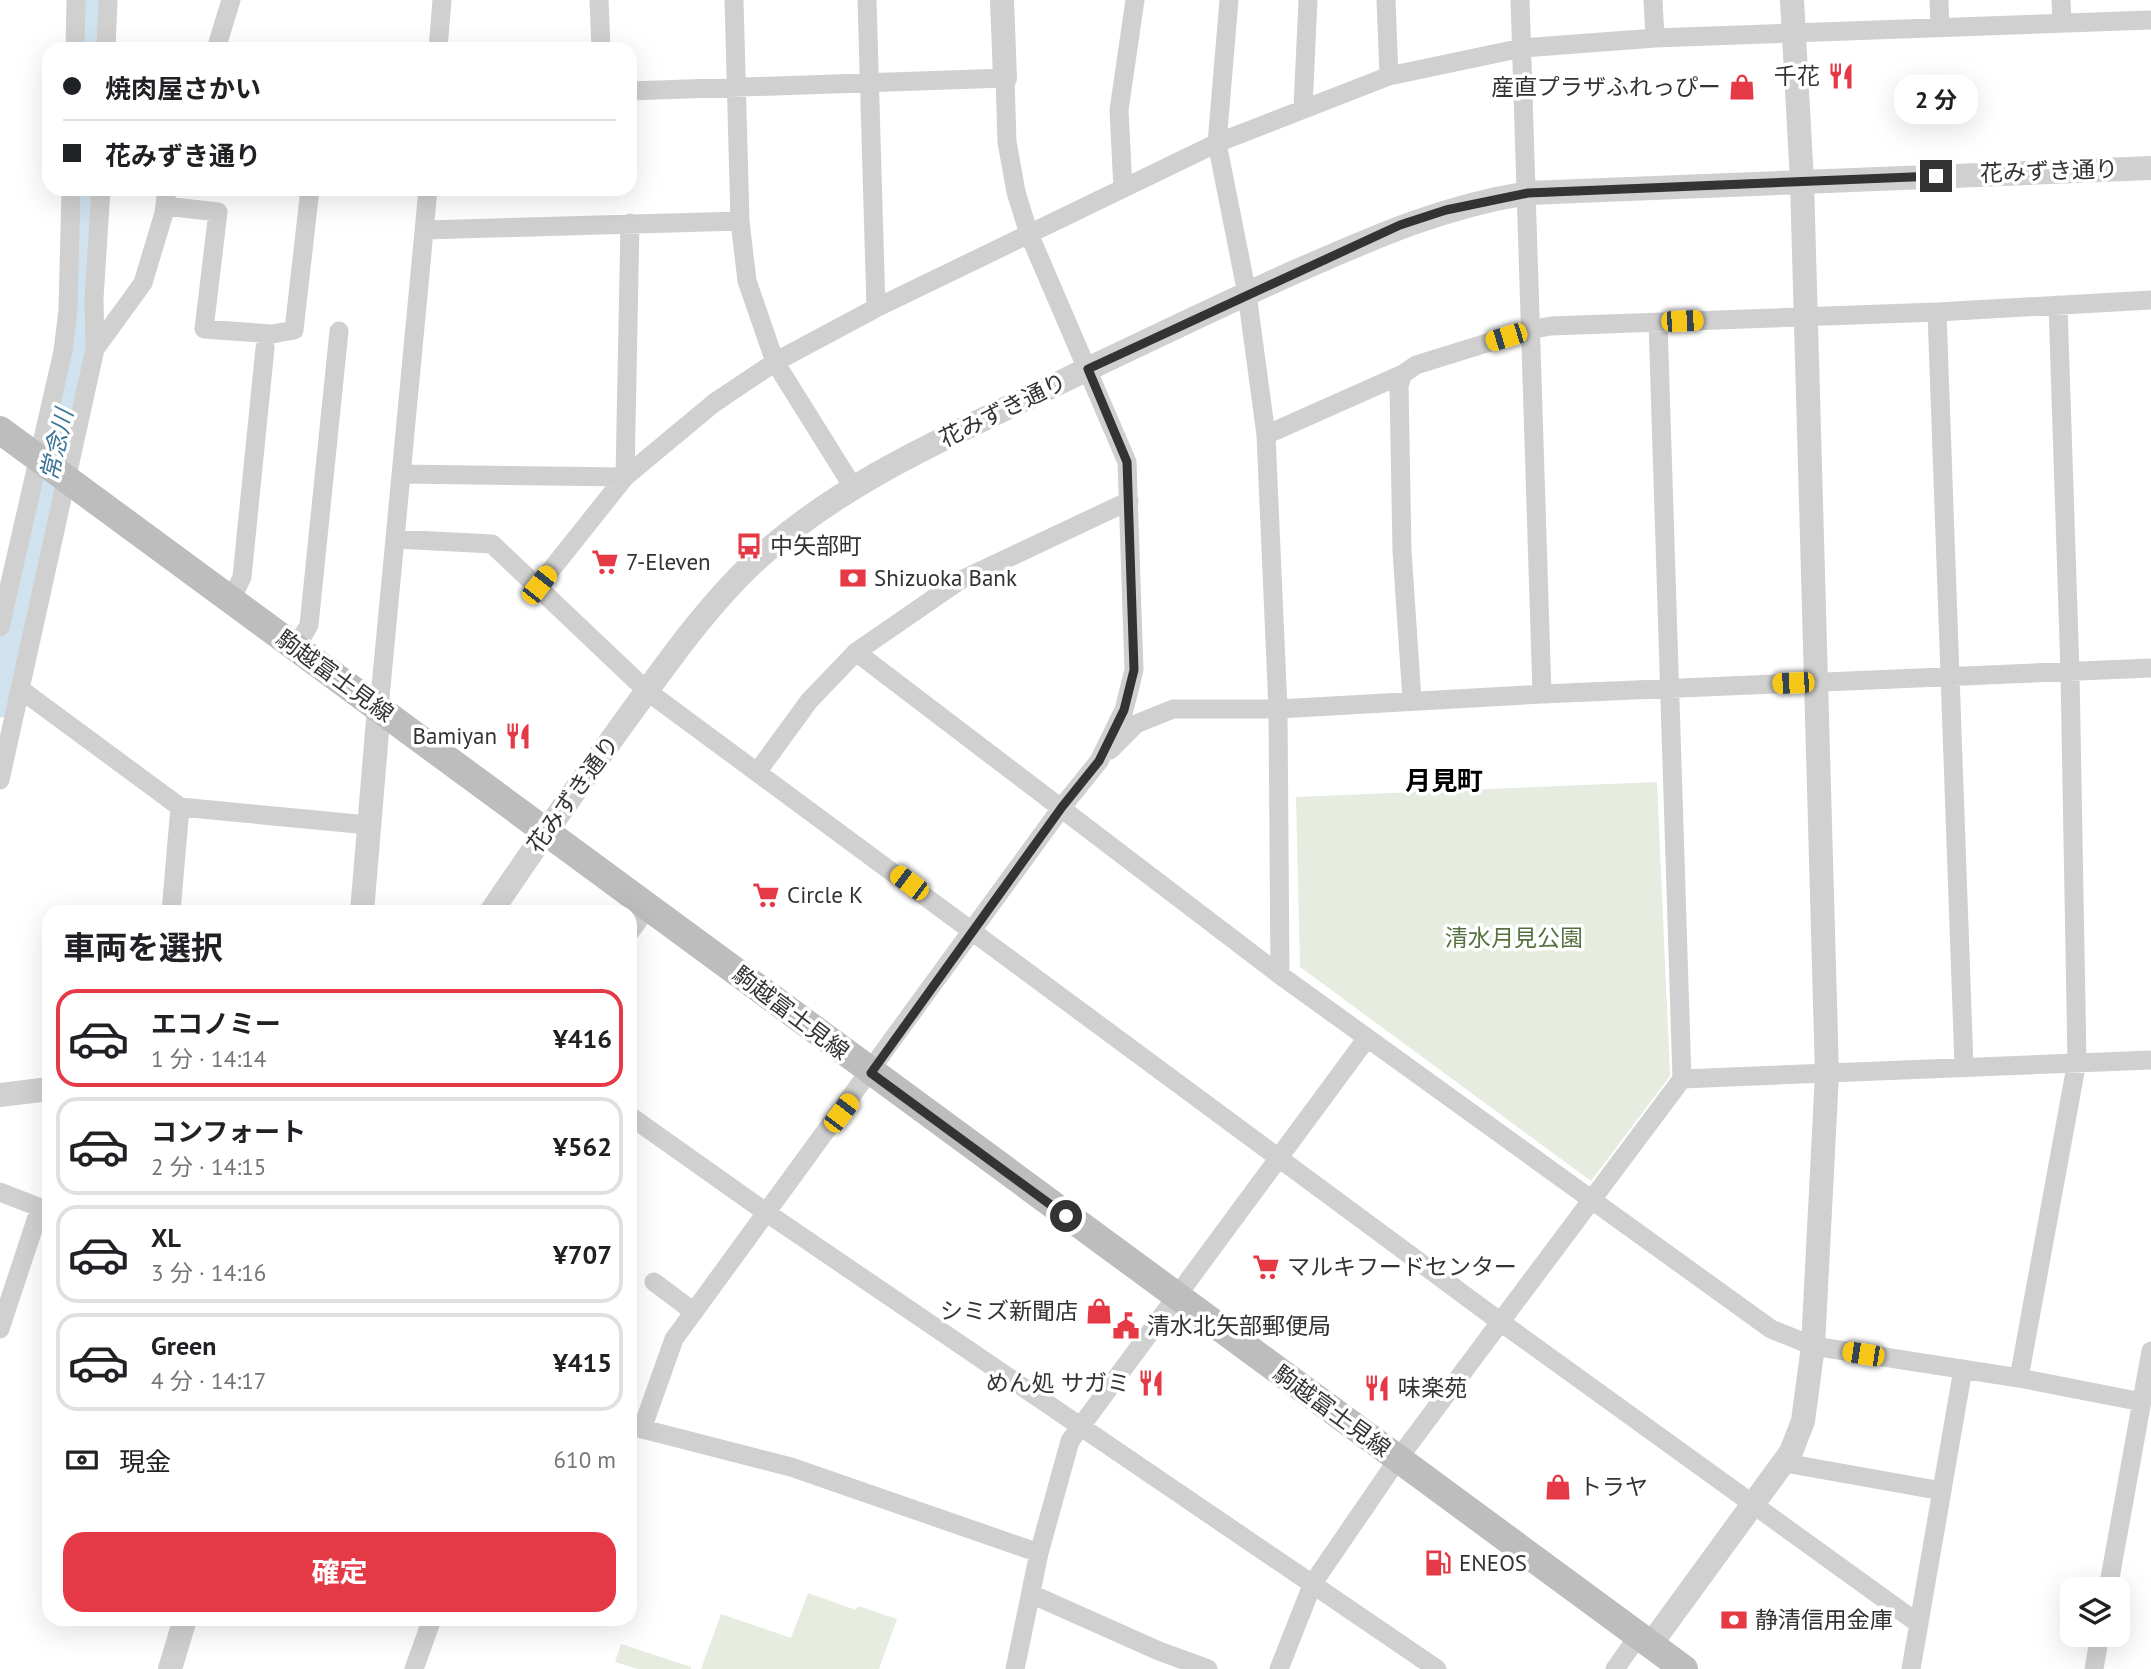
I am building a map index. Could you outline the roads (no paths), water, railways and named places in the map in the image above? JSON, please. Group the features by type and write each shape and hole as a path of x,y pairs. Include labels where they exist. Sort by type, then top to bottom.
{"main road":[{"name":"駒越富士見線","path":"0,430 1684,1669"}],"street":[{"path":"75,42 76,0"},
{"path":"106,42 108,0"},
{"path":"218,42 231,0"},
{"path":"439,42 442,0"},
{"path":"599,0 601,42"},
{"path":"734,0 740,221 747,281 775,362 853,487"},
{"path":"867,0 876,308"},
{"path":"1002,0 1007,142 1016,192 1029,234 1127,462 1134,670 1124,710 1099,761"},
{"path":"1123,189 1119,110 1135,0"},
{"path":"1229,0 1217,143 1247,294 1266,435 1278,709 1280,975"},
{"path":"1303,108 1308,0"},
{"path":"1386,0 1389,76"},
{"path":"1520,0 1542,694"},
{"path":"1653,0 1655,38"},
{"path":"1615,1669 1645,1640 1785,1463 1803,1420 1814,1346 1827,1074 1802,181 1793,0"},
{"path":"1939,0 1940,27"},
{"path":"2061,0 2062,22"},
{"path":"539,585 625,477 705,410 775,362 876,308 1217,143 1389,76 1522,48 1655,38 2151,20"},
{"path":"637,92 1005,78"},
{"name":"花みずき通り","path":"496,905 647,691 706,614 753,563 853,487 897,460 1247,294 1400,225 1446,210 1528,193 2151,168"},
{"path":"0,627 63,351 68,310 71,196"},
{"path":"0,780 95,349 94,299 101,196"},
{"path":"95,349 143,283 166,197 218,212 204,329 272,334 294,330 309,196"},
{"path":"362,905 427,196"},
{"path":"425,230 740,221"},
{"path":"625,477 630,223"},
{"path":"1266,435 1403,374 1416,365 1529,330 2151,300"},
{"path":"2019,1378 2077,1061 2070,672 2058,305"},
{"path":"1937,312 1964,1066"},
{"path":"1279,1669 1313,1583 1398,1459 1682,1079 1658,322"},
{"path":"296,648 309,625 339,331"},
{"path":"231,600 242,577 265,348"},
{"path":"1403,374 1399,385 1402,551 1412,701"},
{"path":"401,474 625,477"},
{"path":"758,771 809,701 856,652 959,581 1129,501"},
{"path":"395,539 492,544 539,585 647,691 1502,1323 1919,1624"},
{"path":"856,652 1280,975 1771,1329 1814,1346 2019,1378 2142,1402"},
{"path":"637,1426 674,1339 871,1073 1062,807 1099,761 1136,724 1173,709 1278,709 1542,694 2151,668"},
{"path":"20,689 180,807 368,825"},
{"path":"172,905 180,807"},
{"path":"637,922 648,907"},
{"path":"1014,1669 1039,1553 1070,1441 1174,1296 1367,1038"},
{"path":"1682,1079 2151,1060"},
{"path":"0,1095 42,1089"},
{"path":"637,1121 767,1213 1437,1669"},
{"path":"0,1192 42,1209"},
{"path":"0,1329 42,1218"},
{"path":"653,1282 694,1312"},
{"path":"2110,1577 2151,1351"},
{"path":"1911,1669 1963,1369"},
{"path":"637,1428 791,1467 1039,1553"},
{"path":"1785,1463 1942,1491"},
{"path":"1031,1594 1158,1651 1208,1669"},
{"path":"170,1669 183,1626"},
{"path":"414,1669 429,1626"},
{"path":"2094,1669 2098,1647"}],"waterway":[{"name":"常念川","path":"93,42 95,0"},
{"name":"常念川","path":"0,699 81,337 87,196"}],"place":[{"name":"千花","path":"1841,76"},
{"name":"産直プラザふれっぴー","path":"1742,87"},
{"name":"中矢部町","path":"749,546"},
{"name":"7-Eleven","path":"605,562"},
{"name":"Shizuoka Bank","path":"853,578"},
{"name":"Bamiyan","path":"518,736"},
{"name":"Circle K","path":"766,895"},
{"name":"マルキフードセンター","path":"1266,1267"},
{"name":"シミズ新聞店","path":"1099,1311"},
{"name":"清水北矢部郵便局","path":"1126,1326"},
{"name":"めん処 サガミ","path":"1151,1383"},
{"name":"味楽苑","path":"1377,1388"},
{"name":"トラヤ","path":"1558,1487"},
{"name":"ENEOS","path":"1438,1563"},
{"name":"静清信用金庫","path":"1734,1620"}],"district":[{"name":"月見町","path":"1444,781"}],"park label":[{"name":"清水月見公園","path":"1514,938"}]}
